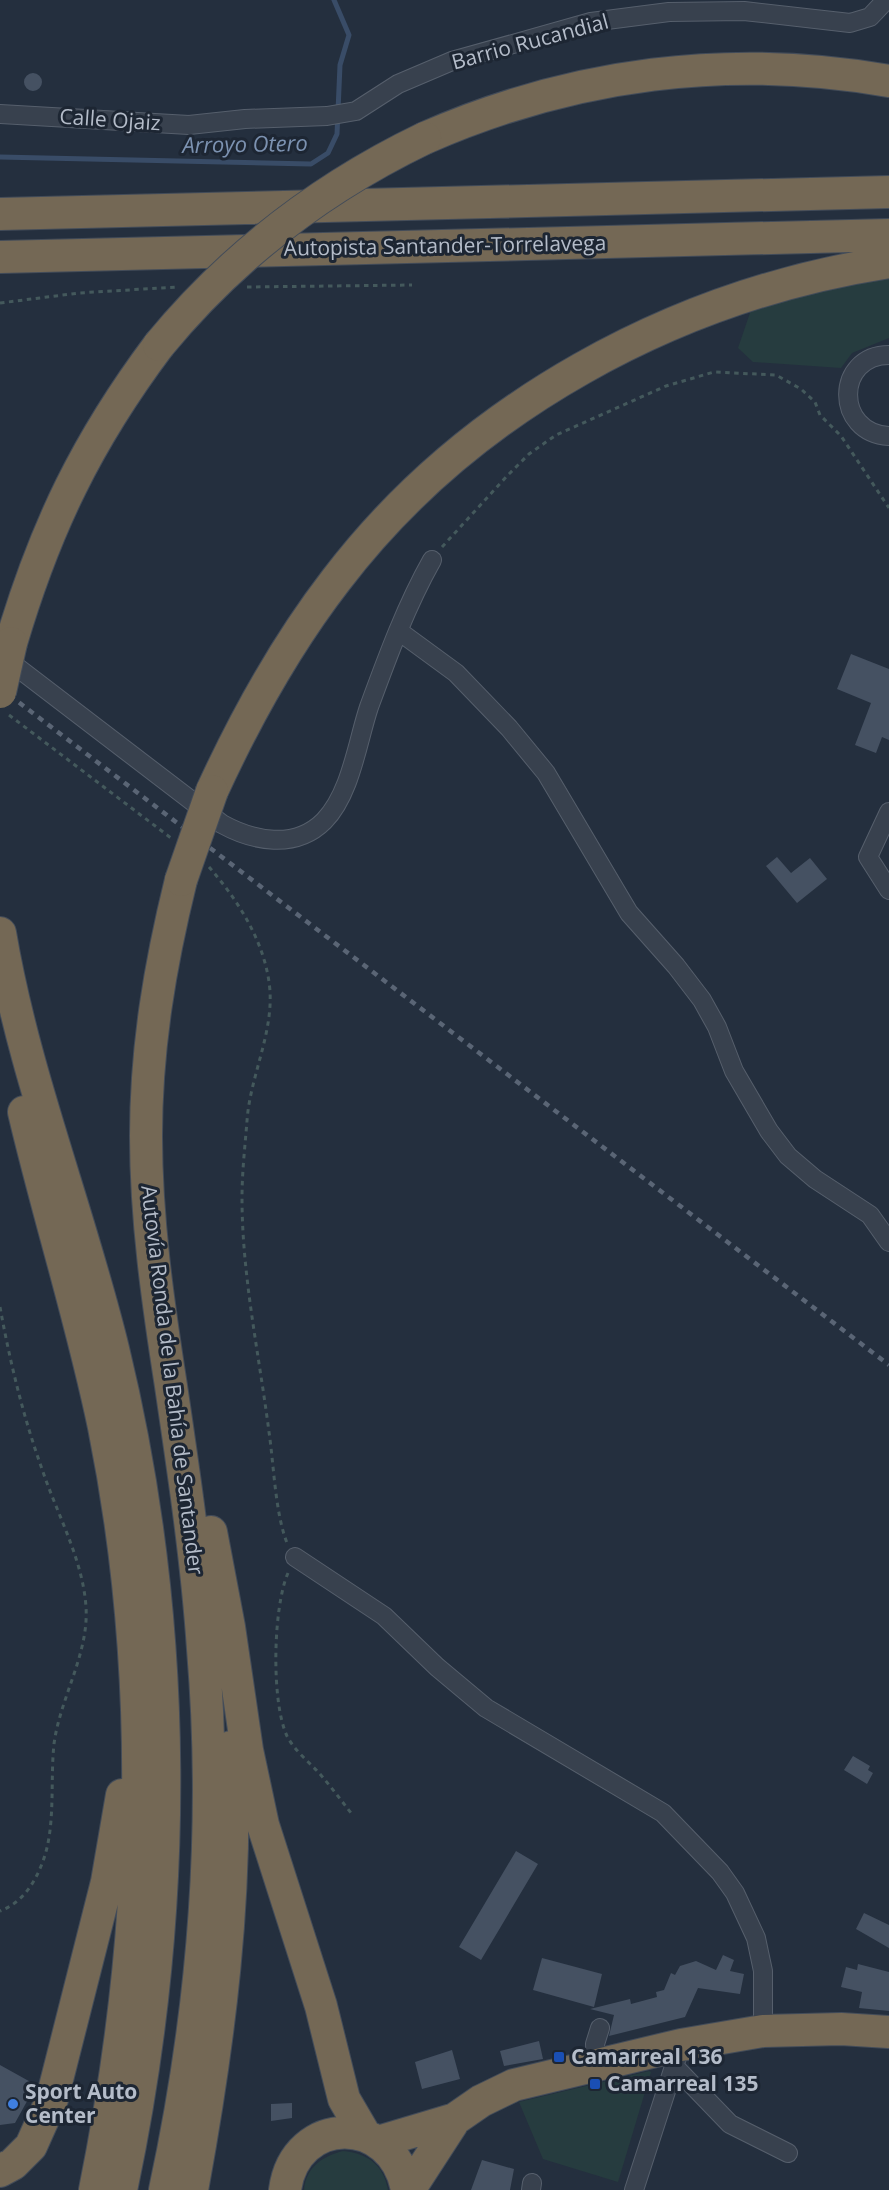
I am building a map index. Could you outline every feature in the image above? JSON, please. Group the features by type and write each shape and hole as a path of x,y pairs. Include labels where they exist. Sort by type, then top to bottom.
{"highway":[{"path":"4,703 5,649 44,543 71,484 101,428 159,345 207,291 273,231 342,183 425,138 500,108 583,85 669,71 756,67 841,74 889,81"},
{"name":"Autopista Santander-Torrelavega","path":"0,214 889,192"},
{"name":"Autopista Santander-Torrelavega","path":"0,257 889,235"},
{"name":"Autovía Ronda de la Bahía de Santander","path":"165,2190 196,1998 204,1912 208,1782 206,1695 198,1587 154,1266 146,1138 148,1073 154,1010 212,791 265,686 336,579 423,483 474,440 565,379 678,321 770,288 839,270 889,262"},
{"name":"Autovía Ronda de la Bahía de Santander","path":"0,933 16,1014 90,1262 122,1387 139,1471 156,1599 165,1739 163,1879 149,2029 121,2190"},
{"path":"0,1003 30,1138 104,1427 118,1506 132,1620 139,1765 135,1914 118,2060 94,2190"},
{"path":"146,1138 212,1543 231,1638 247,1750 264,1825 321,2006 344,2099 371,2139 397,2160 408,2190"},
{"path":"192,2190 217,2044 228,1937 232,1857 229,1705 212,1543"},
{"path":"0,2171 13,2164 25,2153 35,2139 46,2115 96,1927 113,1854 122,1799 129,1717 132,1620"},
{"path":"261,2190 287,2180 304,2148 318,2139 335,2133 371,2139 455,2119 481,2101 514,2085 596,2064 678,2056 763,2031 841,2029 889,2032"},
{"path":"408,2190 455,2119"}],"street":[{"name":"Barrio Rucandial","path":"356,111 398,84 452,61 591,22 669,12 744,11 850,23 870,17 886,0"},
{"name":"Calle Ojaiz","path":"0,114 189,125 245,119 327,116 356,111"},
{"path":"887,438 865,428 856,420 850,410 848,390 856,370 864,363 873,358 889,355"},
{"path":"5,649 222,824 242,835 259,840 282,840 314,829 332,810 417,587 432,560"},
{"path":"400,632 456,673 509,728 546,773 629,913 676,966 702,1000 717,1027 734,1071 769,1131 788,1156 815,1179 870,1215 889,1242"},
{"path":"889,812 867,857 889,890"},
{"path":"295,1557 384,1616 437,1667 486,1708 663,1814 720,1872 735,1893 756,1938 763,1971 763,2031"},
{"path":"596,2064 595,2044 600,2028"},
{"path":"678,2056 730,2124 788,2153"},
{"path":"634,2190 678,2056"}],"path":[{"path":"432,560 507,476 529,454 556,435 666,386 714,372 776,375 801,389 815,402 820,415 841,436 889,508"},
{"path":"4,703 173,840"},
{"path":"190,870 226,887 247,920 263,956 270,983 270,1009 247,1117 242,1197 256,1345 278,1497 286,1541 295,1557 285,1581 274,1656 283,1726 297,1749 351,1813"},
{"path":"0,1307 13,1379 42,1469 76,1562 86,1607 85,1634 54,1742 43,1860 32,1884 19,1902 0,1911"}],"green space":[{"path":"889,273 889,338 852,353 841,368 753,362 738,348 752,307"},
{"path":"651,2072 618,2182 543,2159 519,2102"},
{"path":"343,2151 360,2154 373,2162 383,2174 388,2190 304,2190 308,2175 322,2159"}],"building":[{"path":"29,73 37,73 42,78 40,89 29,91 24,86 24,78"},
{"path":"851,654 889,669 889,740 882,737 876,753 855,745 871,703 837,689"},
{"path":"777,857 791,873 810,858 827,879 797,903 766,866"},
{"path":"853,1756 870,1766 868,1770 873,1773 867,1784 844,1770"},
{"path":"516,1851 538,1864 481,1960 459,1947"},
{"path":"864,1913 889,1925 889,1948 856,1929"},
{"path":"723,1955 734,1960 730,1971 744,1974 740,1994 698,1988 685,2017 609,2036 614,2015 590,2009 630,1999 631,2004 657,1997 656,1992 664,1990 671,1973 675,1975 680,1966 696,1961 716,1970"},
{"path":"542,1958 602,1974 594,2007 533,1990"},
{"path":"858,1964 889,1972 889,2011 859,2008 862,1992 841,1987 846,1967 857,1970"},
{"path":"539,2041 543,2059 504,2066 500,2051"},
{"path":"452,2050 460,2079 422,2089 415,2062"},
{"name":"Sport Auto Center","path":"0,2065 36,2085 15,2123 0,2125"},
{"path":"292,2103 292,2118 271,2121 271,2104"},
{"path":"482,2160 514,2169 510,2190 471,2190"}],"waterway":[{"name":"Arroyo Otero","path":"0,157 311,164 328,153 337,134 340,65 349,35 334,0"}],"railway":[{"path":"0,688 889,1365"}],"place":[{"name":"Camarreal 136","path":"559,2057"},
{"name":"Camarreal 135","path":"595,2084"},
{"name":"Sport Auto Center","path":"13,2104"}]}
